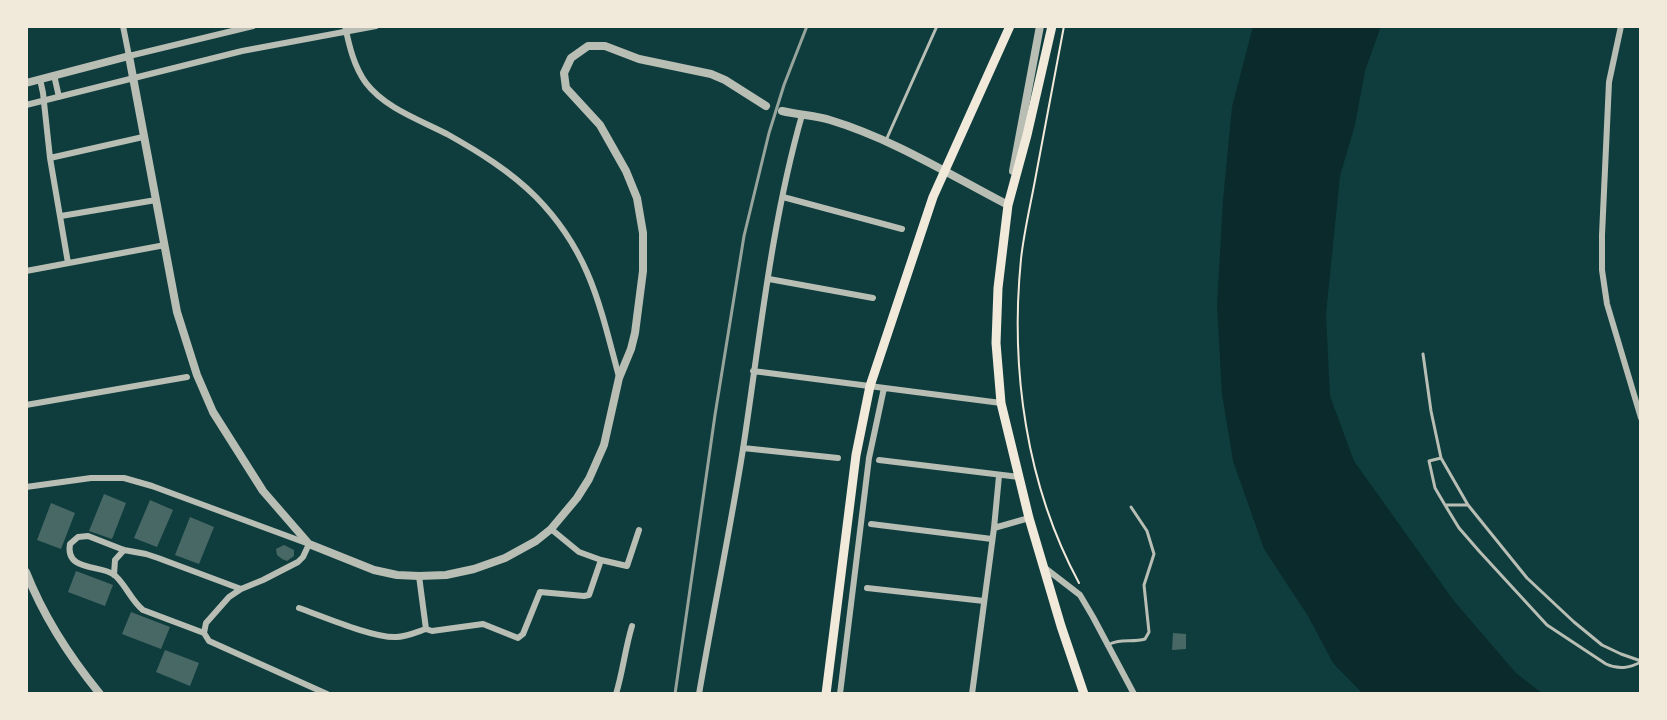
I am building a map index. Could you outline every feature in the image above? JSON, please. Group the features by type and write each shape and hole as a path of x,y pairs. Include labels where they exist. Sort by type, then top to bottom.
{"main road":[{"path":"826,694 856,455 870,386 922,226 1010,26"},
{"path":"1052,26 1008,205 996,314 996,343 1001,403 1029,518 1084,694"}],"street":[{"path":"123,26 180,324 205,396 263,491 309,544"},
{"path":"26,83 253,26"},
{"path":"26,105 242,51 345,28 376,26"},
{"path":"782,111 831,120 885,142 1008,205 1040,26"},
{"path":"1621,26 1609,82 1602,270 1609,308 1641,418"},
{"path":"345,28 359,72 376,94 501,167 535,196 564,230 583,260 594,288 619,378"},
{"path":"26,487 91,478 124,478 374,570 397,575 446,575 505,558 551,529 583,489 595,468 604,445 619,378 633,342 643,271 644,244 632,185 600,125 566,88 563,77 567,63 584,48 605,46 639,59 711,74 766,106"},
{"path":"54,75 59,97"},
{"path":"40,79 68,263"},
{"path":"699,694 783,197 802,115"},
{"path":"50,158 143,137"},
{"path":"783,197 902,229"},
{"path":"61,216 156,200"},
{"path":"26,271 165,245"},
{"path":"769,279 873,298"},
{"path":"753,371 1001,403"},
{"path":"26,405 187,377"},
{"path":"840,694 869,458 884,388"},
{"path":"743,448 838,458"},
{"path":"879,460 1019,477"},
{"path":"972,694 999,476"},
{"path":"994,528 1029,518"},
{"path":"871,524 992,539"},
{"path":"551,529 579,552 627,566 639,530"},
{"path":"241,589 146,554 84,536 75,538 70,544 69,552 74,561 114,575 143,610 204,633 209,641 327,694"},
{"path":"204,633 206,623 225,600 298,562 309,544"},
{"path":"114,575 115,560 124,550"},
{"path":"299,608 396,638 426,629 432,631 483,624 518,638 523,634 540,592 589,595 601,560"},
{"path":"1042,565 1080,595 1134,694"},
{"path":"26,572 52,627 100,694"},
{"path":"419,576 426,629"},
{"path":"867,588 984,601"},
{"path":"616,694 632,626"}],"lane":[{"path":"885,142 937,26"},
{"path":"1423,354 1441,458 1468,505 1527,578 1574,622 1602,645 1641,662"},
{"path":"1441,458 1429,461 1435,488 1459,528 1547,625 1615,668 1631,667 1641,662"},
{"path":"1445,505 1468,505"},
{"path":"1108,645 1114,641 1145,639 1149,632 1144,585 1154,554 1147,531 1131,507"}],"path":[{"path":"1064,26 1024,238 1018,350 1029,445 1054,531 1068,563"}],"water":[{"path":"1253,26 1381,26 1365,71 1355,125 1340,176 1326,314 1330,396 1354,461 1454,601 1516,673 1543,694 1363,694 1333,663 1308,616 1264,549 1233,461 1222,394 1217,306 1232,107"}],"building":[{"path":"104,494 126,503 112,539 89,531"},
{"path":"150,500 173,510 157,547 134,538"},
{"path":"51,503 75,513 61,549 37,540"},
{"path":"190,517 214,527 199,564 175,555"},
{"path":"284,545 294,550 294,556 287,561 277,555 276,549"},
{"path":"76,571 113,585 105,606 68,592"},
{"path":"131,612 170,627 161,649 122,634"},
{"path":"1173,633 1186,634 1186,649 1172,650"},
{"path":"165,650 199,663 190,686 156,672"}],"railway":[{"path":"675,694 744,236 769,133 807,26"}]}
